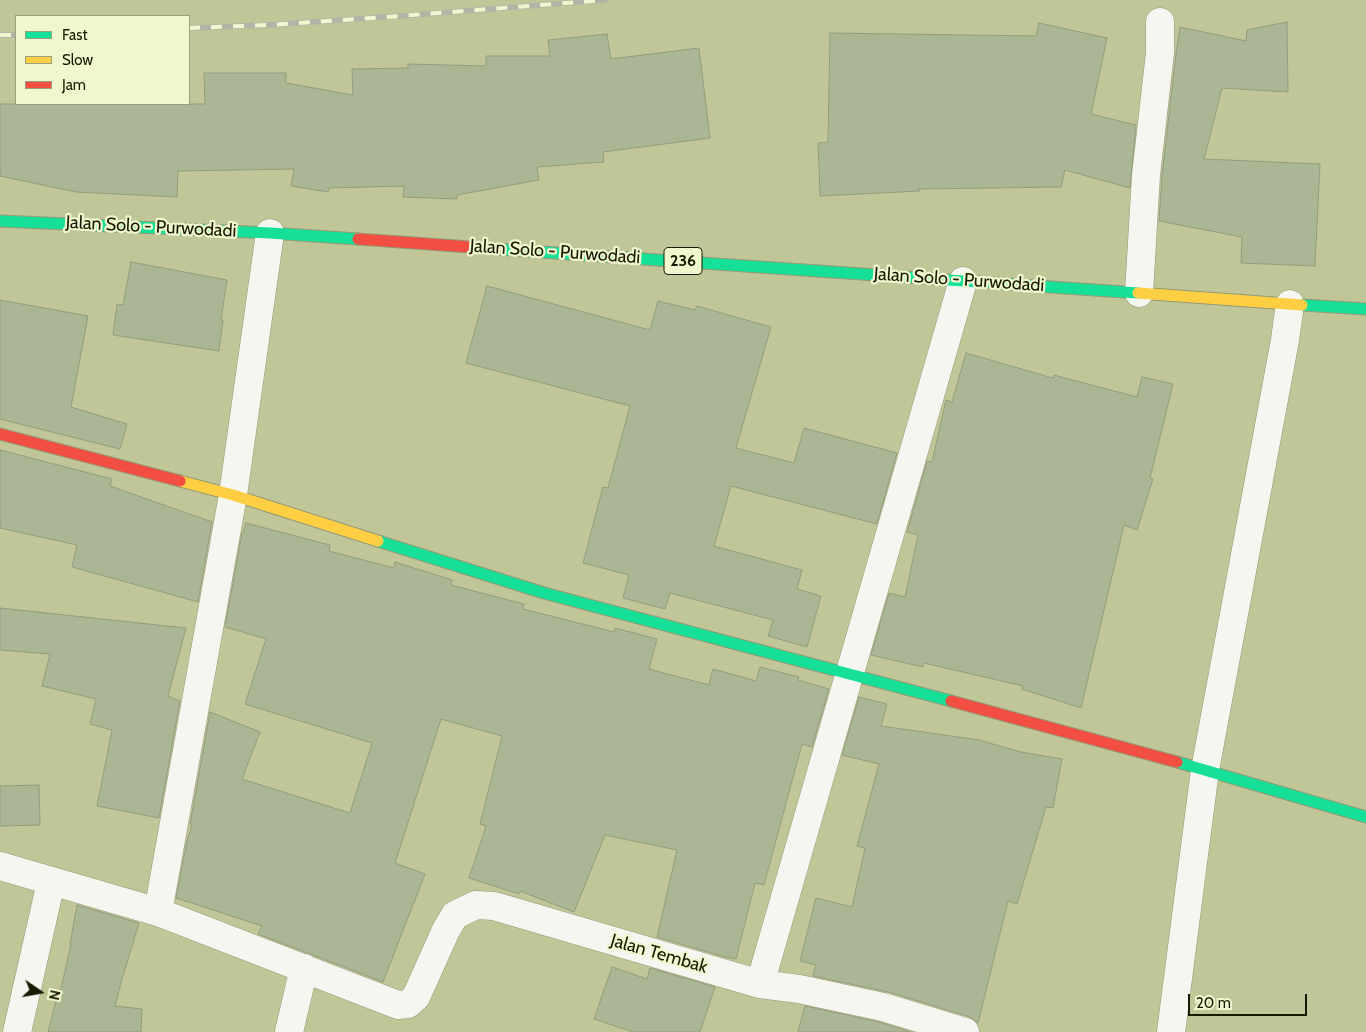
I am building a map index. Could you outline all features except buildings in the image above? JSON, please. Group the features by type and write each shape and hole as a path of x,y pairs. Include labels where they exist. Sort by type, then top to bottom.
{"street":[{"path":"1140,293 1146,175 1160,54 1160,22"},
{"name":"Jalan Solo - Purwodadi","path":"0,221 270,233 1366,309"},
{"path":"158,912 233,495 270,233"},
{"path":"760,984 964,281"},
{"path":"1171,1032 1205,770 1284,350 1290,304"},
{"path":"0,434 233,495 544,593 1205,770 1366,817"},
{"path":"0,866 158,912 304,968 289,1032"},
{"path":"17,1032 51,882"},
{"name":"Jalan Tembak","path":"304,968 398,1005 408,1004 416,997 446,930 455,915 476,905 494,906 760,984 800,989 883,1007 965,1032"}],"railway":[{"path":"190,28 268,25 605,0"},
{"path":"0,35 15,35"}],"traffic: fast":[{"path":"0,221 270,233 358,239"},
{"path":"498,249 1138,293"},
{"path":"1302,305 1366,309"},
{"path":"378,541 544,593 951,701"},
{"path":"1177,762 1366,817"}],"traffic: slow":[{"path":"1138,293 1302,305"},
{"path":"180,481 233,495 378,541"}],"traffic: jam":[{"path":"358,239 498,249"},
{"path":"0,434 180,481"},
{"path":"951,701 1177,762"}]}
